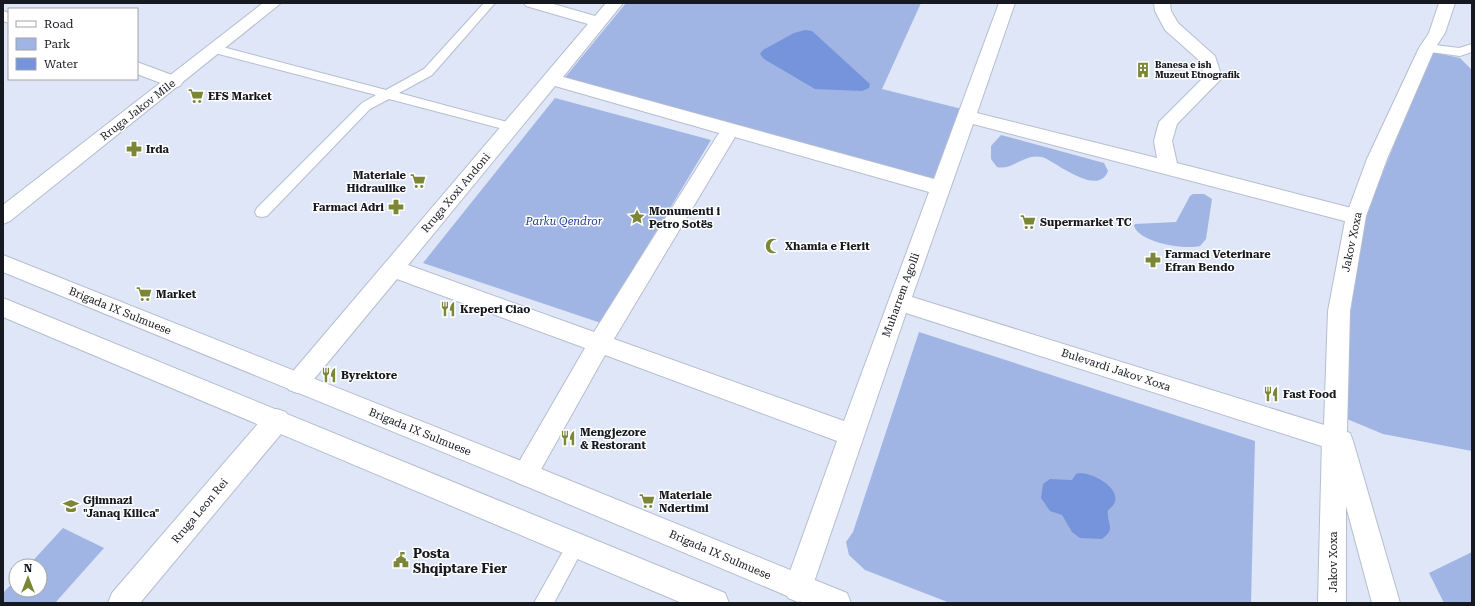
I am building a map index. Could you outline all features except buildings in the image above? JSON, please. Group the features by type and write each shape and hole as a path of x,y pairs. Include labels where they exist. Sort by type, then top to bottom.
{"street":[{"name":"Rruga Jakov Mile","path":"3,216 273,3"},
{"path":"532,3 599,22"},
{"name":"Rruga Xoxi Andoni","path":"297,383 394,269 615,3"},
{"name":"Muharrem Agolli","path":"798,588 850,435 1007,3"},
{"path":"1162,3 1162,11 1171,26 1209,60 1213,78 1168,122 1163,141 1168,167"},
{"name":"Jakov Xoxa","path":"1332,603 1339,311 1356,216 1377,159 1427,48 1437,33 1447,3"},
{"path":"138,68 174,82"},
{"path":"551,79 939,188"},
{"path":"966,116 1356,216"},
{"path":"525,474 600,344 730,130"},
{"name":"Brigada IX Sulmuese","path":"3,264 525,474 836,603"},
{"path":"394,269 850,435"},
{"name":"Bulevardi Jakov Xoxa","path":"898,302 1335,432"},
{"path":"3,308 277,420 715,603"},
{"name":"Rruga Leon Rei","path":"122,603 277,420"},
{"name":"Jakov Xoxa","path":"1335,432 1386,603"}],"lane":[{"path":"262,212 366,106 428,72 490,3"},
{"path":"1427,48 1460,52 1472,48"},
{"path":"215,49 511,127"},
{"path":"544,603 576,545"}],"green space":[{"path":"626,3 921,3 882,89 962,109 932,192 558,86"},
{"path":"1432,52 1460,58 1472,70 1472,451 1383,434 1347,419 1347,313 1363,221"},
{"name":"Parku Qendror","path":"555,98 711,140 601,323 423,263"},
{"path":"1001,135 1104,163 1108,171 1103,178 1095,181 1076,176 1042,157 1036,156 1029,157 1008,167 997,167 991,159 991,146"},
{"path":"1193,194 1204,194 1212,199 1206,239 1200,246 1174,246 1154,241 1138,232 1134,226 1135,224 1176,222 1190,196"},
{"path":"919,332 1255,441 1251,603 950,603 865,570 849,555 846,542 853,532"},
{"path":"63,528 104,548 55,603 3,603 3,593 8,588 8,598 48,598 48,558 35,558"},
{"path":"1472,552 1472,603 1444,603 1429,573"}],"water":[{"path":"805,30 812,31 870,84 869,88 862,91 815,89 764,59 760,54 763,50 794,33"},
{"path":"1079,473 1095,477 1109,486 1114,492 1114,504 1108,510 1110,529 1102,539 1080,538 1072,532 1062,515 1050,511 1041,498 1043,484 1050,479 1072,480 1076,474"}],"place":[{"name":"Banesa e ish Muzeut Etnografik","path":"1143,70"},
{"name":"EFS Market","path":"196,96"},
{"name":"Irda","path":"134,149"},
{"name":"Materiale Hidraulike","path":"418,181"},
{"name":"Farmaci Adri","path":"396,207"},
{"name":"Monumenti i Petro Sotës","path":"637,217"},
{"name":"Supermarket TC","path":"1028,222"},
{"name":"Xhamia e Fierit","path":"773,246"},
{"name":"Farmaci Veterinare Efran Bendo","path":"1153,260"},
{"name":"Market","path":"144,294"},
{"name":"Kreperi Ciao","path":"448,309"},
{"name":"Byrektore","path":"329,375"},
{"name":"Fast Food","path":"1271,394"},
{"name":"Mengjezore & Restorant","path":"568,438"},
{"name":"Materiale Ndertimi","path":"647,501"},
{"name":"Gjimnazi \"Janaq Kilica\"","path":"71,506"},
{"name":"Posta Shqiptare Fier","path":"401,560"}]}
